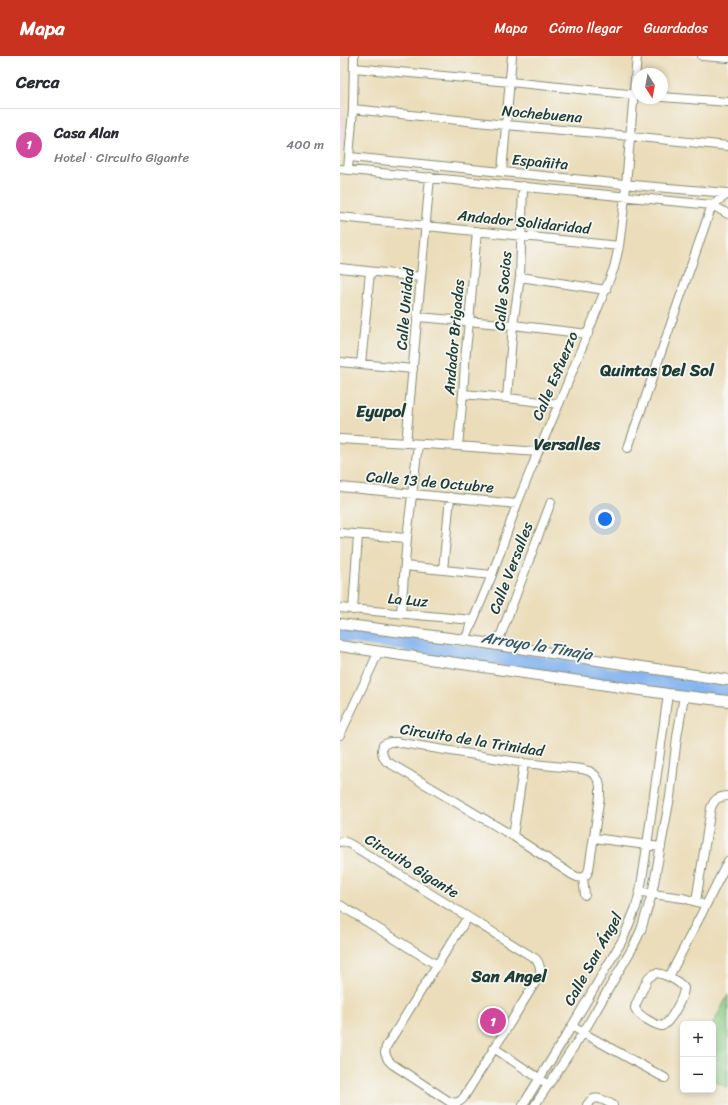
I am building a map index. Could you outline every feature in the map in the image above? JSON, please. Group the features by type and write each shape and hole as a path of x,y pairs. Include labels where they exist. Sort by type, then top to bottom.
{"main road":[{"path":"340,624 465,640 728,680"},
{"path":"340,646 668,694 728,701"}],"street":[{"path":"354,56 354,109 350,157 344,169 712,205 728,214"},
{"path":"502,172 512,56"},
{"name":"Calle Esfuerzo","path":"637,56 637,68"},
{"path":"702,56 728,58"},
{"path":"354,68 632,94"},
{"path":"668,97 728,102"},
{"name":"Calle Esfuerzo","path":"465,640 492,575 517,504 614,268 619,246 635,104"},
{"name":"Nochebuena","path":"354,109 728,146"},
{"name":"Españita","path":"350,157 728,194"},
{"name":"Calle Unidad","path":"406,443 430,177"},
{"name":"Calle Socios","path":"507,398 520,277 523,186"},
{"path":"628,448 712,205 728,194"},
{"name":"Andador Solidaridad","path":"340,217 619,246"},
{"name":"Andador Brigadas","path":"458,446 477,231"},
{"path":"340,268 421,277"},
{"path":"362,364 370,272"},
{"path":"520,277 606,290"},
{"path":"418,317 514,325 588,334"},
{"path":"340,362 413,369"},
{"path":"463,394 559,404"},
{"path":"340,439 538,452"},
{"path":"401,613 407,538 418,444"},
{"name":"Calle 13 de Octubre","path":"340,488 517,504"},
{"path":"443,570 450,497"},
{"name":"Calle Versalles","path":"497,645 551,502"},
{"path":"340,533 407,538"},
{"path":"353,610 358,535"},
{"path":"405,566 492,575"},
{"name":"La Luz","path":"340,608 473,620"},
{"path":"340,735 379,652"},
{"name":"Calle San Ángel","path":"523,1105 572,1026 623,939 636,907 640,891 668,694"},
{"name":"Calle San Ángel","path":"535,1105 583,1033 641,930 652,894 661,847 670,797 677,737 684,696"},
{"name":"Circuito de la Trinidad","path":"396,742 524,763 582,769 589,771 599,780 600,796 590,869 583,878 570,874 513,836 386,761 383,757 382,749 383,745 386,743 396,742"},
{"path":"513,836 524,763"},
{"path":"696,901 710,808 713,801 719,797 728,796"},
{"path":"594,838 661,847"},
{"name":"Circuito Gigante","path":"340,842 343,841 350,844 536,959 540,964 540,975 464,1098 456,1103 450,1102 392,1064 388,1060 385,1053 386,1047 468,918"},
{"path":"669,977 728,861"},
{"path":"583,878 585,896"},
{"path":"640,891 696,901 706,905"},
{"path":"340,905 437,965"},
{"path":"656,973 669,977 682,986 684,991 669,1021 662,1026 639,1014 635,1008 648,978 656,973"},
{"path":"572,1026 665,1078"},
{"path":"494,1048 548,1085"},
{"path":"587,1105 591,1099 598,1098 613,1105"}],"shaded area":[{"path":"340,56 343,56 343,148 340,148"}],"green space":[{"path":"728,995 728,1088 716,1082 716,1021 715,1021"}],"waterway":[{"name":"Arroyo la Tinaja","path":"340,634 728,692"}],"place":[{"name":"Casa Alan","path":"493,1021"}],"district":[{"name":"Quintas Del Sol","path":"657,370"},
{"name":"Eyupol","path":"381,411"},
{"name":"Versalles","path":"567,444"},
{"name":"San Angel","path":"509,976"}]}
